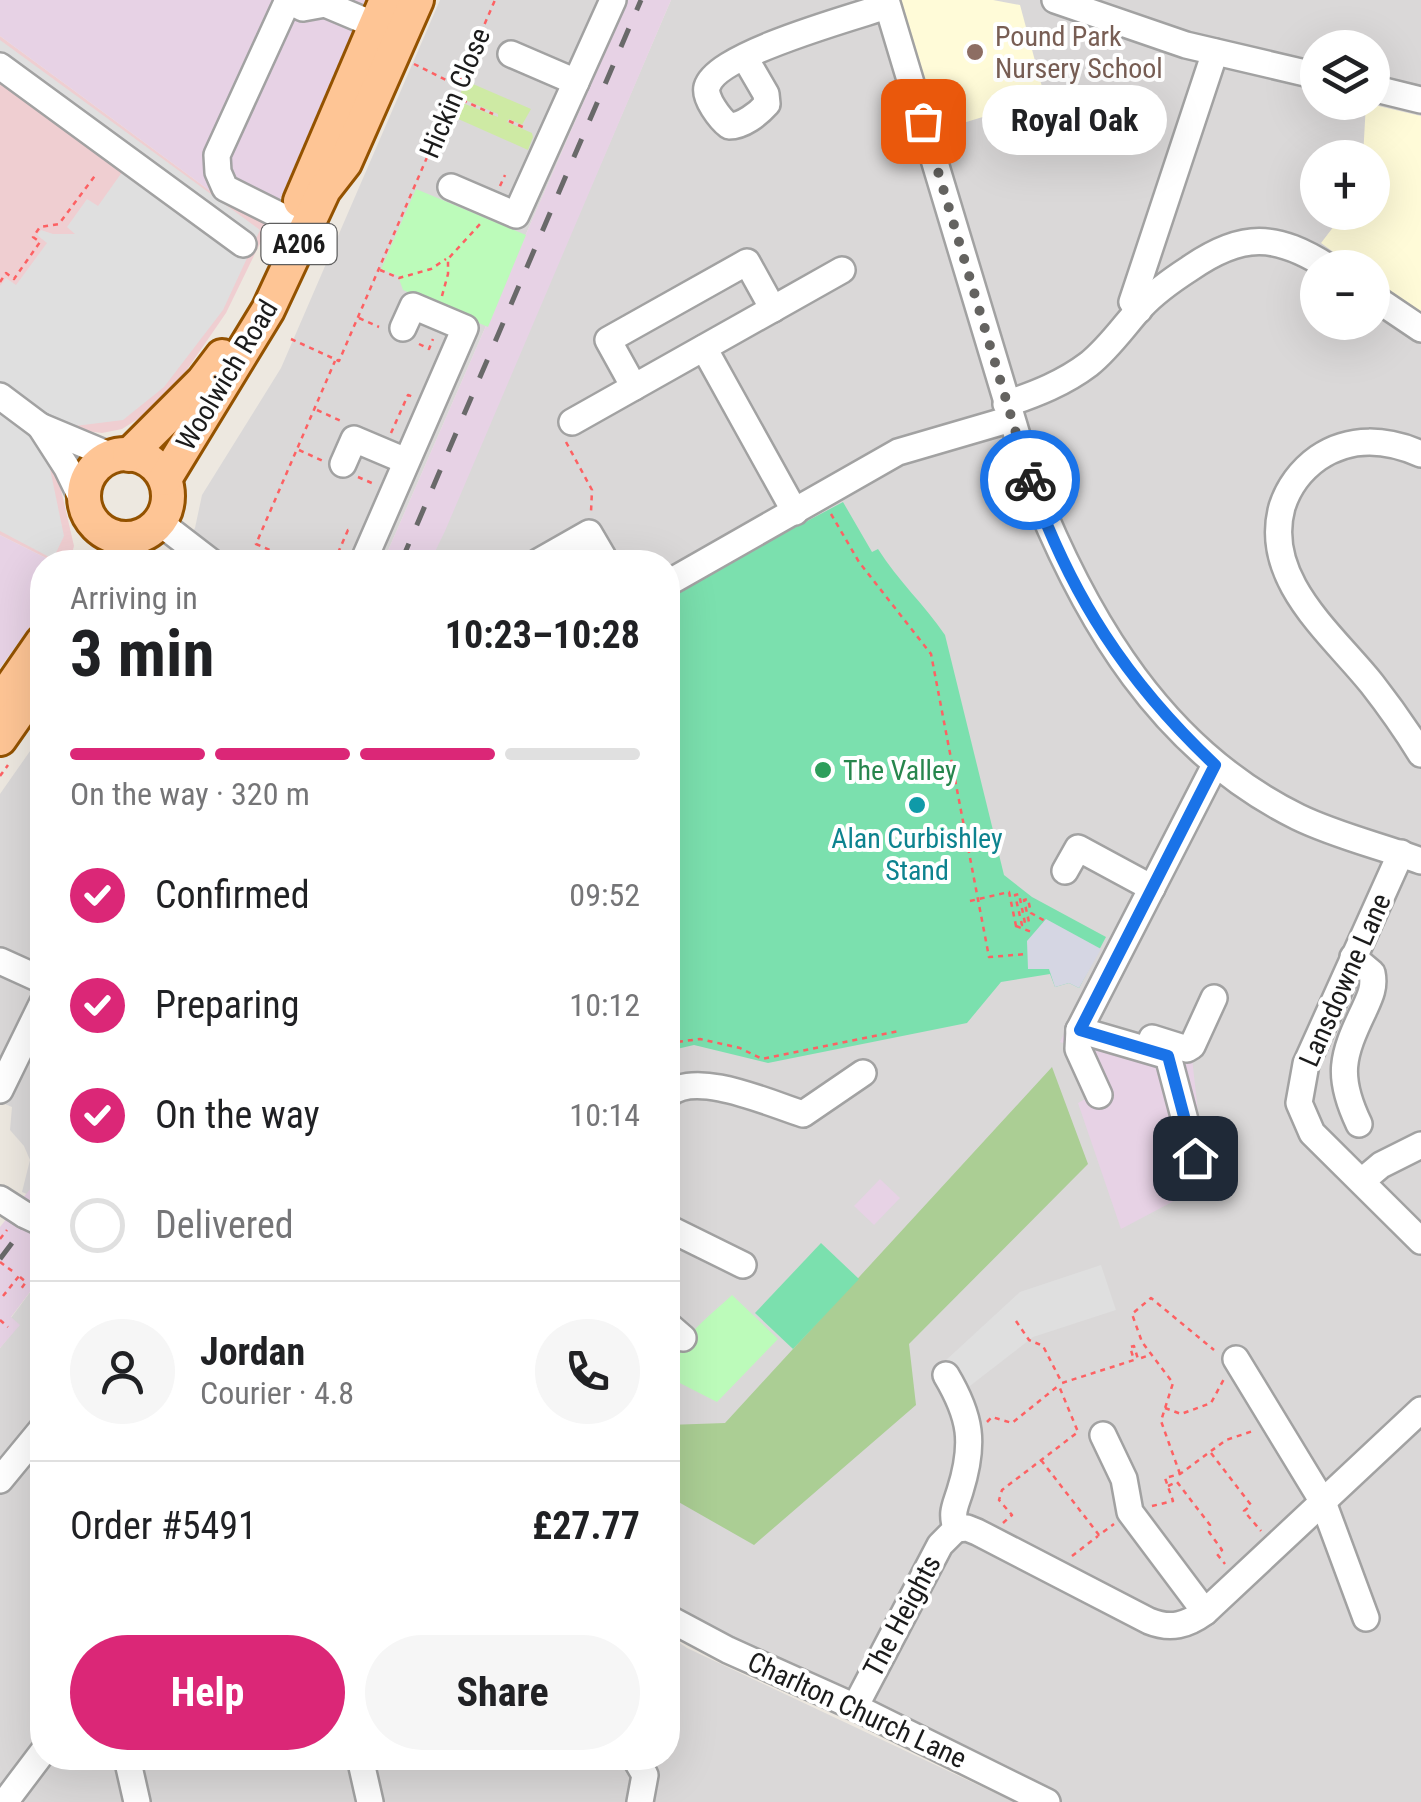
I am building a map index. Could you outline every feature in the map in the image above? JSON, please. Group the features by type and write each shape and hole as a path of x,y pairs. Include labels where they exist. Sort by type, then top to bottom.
{"main road":[{"name":"Woolwich Road","path":"165,479 268,310 324,190 345,164 417,0"},
{"name":"Woolwich Road","path":"95,550 84,486 90,472 101,462 121,456 203,381 234,340 270,270 381,12"},
{"name":"Woolwich Road","path":"121,456 152,463 165,479 168,495 136,540"},
{"path":"91,515 108,534 136,540"},
{"path":"0,703 30,659"},
{"path":"0,739 30,695"}],"street":[{"path":"291,222 225,188 217,156 288,0 303,8 325,2 381,12"},
{"name":"Hickin Close","path":"451,186 516,215 613,0"},
{"path":"1055,0 1158,37 1300,72"},
{"path":"745,58 767,44 886,3 1008,412 1058,550 1098,625 1136,682 1215,765 1262,798 1302,818 1411,857"},
{"path":"1139,310 1132,302 1215,52"},
{"name":"Hickin Close","path":"511,54 576,82"},
{"path":"0,66 243,244"},
{"path":"1390,92 1421,100"},
{"path":"680,576 898,452 1008,412 1066,379 1092,362 1139,310 1203,259 1228,245 1248,240 1302,250"},
{"path":"634,387 608,340 747,262 773,309"},
{"path":"572,422 842,270"},
{"path":"368,550 465,328 412,306 403,328"},
{"path":"1390,308 1421,329"},
{"path":"704,348 795,512"},
{"path":"0,396 40,426 121,456"},
{"path":"40,426 91,515"},
{"path":"341,467 354,439 406,462"},
{"path":"1421,454 1389,443 1370,442 1336,448 1319,458 1304,470 1284,501 1277,540 1294,588 1375,687 1421,754"},
{"path":"559,550 589,533 599,550"},
{"path":"136,540 170,550"},
{"path":"1098,1096 1078,1049 1097,974 1152,888 1215,765"},
{"path":"1066,871 1078,848 1152,888"},
{"name":"Lansdowne Lane","path":"1411,857 1353,957 1306,1064 1299,1102 1312,1133 1421,1241"},
{"path":"1353,957 1372,972 1375,985 1345,1050 1342,1067 1345,1088 1359,1124"},
{"path":"0,960 30,974"},
{"path":"1082,1024 1186,1048 1196,1042 1214,998"},
{"path":"1082,1024 1168,1056 1195,1158"},
{"path":"0,1090 30,1029"},
{"path":"680,1088 707,1085 803,1114 864,1073"},
{"path":"1362,1182 1380,1165 1421,1145"},
{"path":"680,1238 743,1264"},
{"path":"1236,1360 1323,1502 1366,1618"},
{"name":"The Heights","path":"946,1376 969,1420 961,1490 952,1512 956,1529"},
{"name":"The Heights","path":"855,1707 940,1544 956,1529 978,1532 1162,1626 1177,1626 1205,1612 1421,1410"},
{"path":"1103,1435 1124,1479 1130,1512 1205,1612"},
{"path":"0,1480 30,1444"},
{"name":"Charlton Church Lane","path":"680,1624 1047,1802"},
{"path":"5,1802 30,1769"},
{"path":"130,1770 137,1802"},
{"path":"363,1770 370,1802"},
{"path":"640,1802 645,1775 642,1770"},
{"path":"990,1802 1004,1778"}],"path":[{"name":"Hickin Close","path":"270,550 256,544 496,0"},
{"path":"410,61 458,86"},
{"path":"453,96 493,114"},
{"path":"509,121 526,128"},
{"path":"0,282 6,273 14,279 40,242 33,236 40,227 59,224 97,173"},
{"path":"378,270 399,278 431,268 448,259 484,218"},
{"path":"434,314 444,291 448,259"},
{"path":"290,340 336,360"},
{"path":"572,422 559,430 592,490 590,522"},
{"path":"298,450 380,487"},
{"path":"836,522 859,562 931,654 990,957 1028,954"},
{"path":"339,550 348,530 359,534"},
{"path":"970,900 1009,892 1016,926"},
{"path":"1016,926 1022,925 1016,895 1019,894 1026,923 1029,922 1024,900 1028,899 1031,913 1045,921"},
{"path":"1016,926 1034,933"},
{"path":"680,1041 700,1038 740,1048 762,1059 899,1031"},
{"path":"0,1262 21,1274 26,1282 21,1289"},
{"path":"4,1296 21,1274"},
{"path":"1165,1408 1180,1414 1210,1403 1236,1360 1220,1354 1151,1298 1132,1314 1142,1342 1173,1383 1161,1420 1180,1474"},
{"path":"0,1320 8,1327"},
{"path":"1006,1520 1012,1516 998,1500 1002,1490 1078,1432 1043,1346 1029,1340 1016,1321"},
{"path":"988,1421 992,1417 1012,1423 1060,1384 1134,1360 1130,1348 1134,1346 1138,1358 1151,1354"},
{"path":"1173,1501 1165,1478 1180,1474 1226,1440 1276,1424"},
{"path":"1210,1452 1251,1505 1244,1511 1264,1535"},
{"path":"1041,1460 1099,1535"},
{"path":"1168,1486 1177,1482 1210,1525 1209,1532 1222,1550 1216,1554 1238,1580"},
{"path":"1069,1558 1130,1512"}],"shaded area":[{"path":"0,0 366,0 269,225 232,207 0,36"},
{"path":"440,0 628,0 388,550 178,550 195,528 202,495 281,368"},
{"path":"628,0 671,0 436,550 388,550"},
{"path":"671,0 1421,0 1421,1802 1060,1802 680,1611 680,550 435,550"},
{"name":"Pound Park Nursery School","path":"901,0 993,0 1020,5 1045,98 940,130"},
{"path":"0,36 232,207 269,225 226,313 184,374 146,414 122,429 102,433 78,430 54,459 73,550 30,550 0,535"},
{"path":"0,40 260,230 223,310 164,387 123,420 75,426 48,459 64,536 57,550 36,550 0,531 0,286 6,278 16,285 47,243 37,235 41,230 75,234 67,227 87,199 98,206 125,168 0,84"},
{"path":"1390,109 1421,116 1421,316 1390,293 1390,250 1331,250 1321,243 1331,230 1390,230 1390,140 1364,140 1365,120 1390,120"},
{"path":"0,535 30,550 30,627 0,668"},
{"path":"30,751 30,1160 10,1130 12,1107 0,1102 0,794"},
{"path":"1046,919 1101,949 1079,988 1069,983 1055,987 1049,969 1028,969 1027,941"},
{"path":"1071,1021 1192,1058 1206,1184 1121,1229 1078,1103 1091,1096 1067,1044 1060,1042"},
{"path":"30,1160 30,1190 27,1194 22,1192"},
{"path":"880,1179 900,1198 874,1225 854,1206"},
{"path":"30,1189 30,1292 11,1317 20,1325 0,1348 0,1227"},
{"path":"1101,1265 1116,1310 1033,1337 953,1399 931,1374 1020,1292"},
{"path":"30,1292 30,1770 680,1770 680,1643 1014,1802 0,1802 0,1348 19,1325 11,1318"}],"green space":[{"path":"466,81 531,109 522,125 509,119 507,122 532,133 528,150 447,114 452,105 460,102 498,117 463,99 461,92"},
{"path":"416,189 526,235 488,327 403,290 398,276 381,269"},
{"name":"The Valley","path":"843,502 872,552 878,549 945,635 1004,875 1032,897 1106,937 1079,988 1069,983 1055,987 1050,974 1001,982 967,1023 768,1063 694,1045 680,1048 680,589"},
{"path":"1052,1067 1088,1164 909,1344 916,1405 754,1545 680,1503 680,1425 725,1423"},
{"path":"821,1243 859,1279 793,1349 755,1313"},
{"path":"732,1295 778,1339 717,1402 680,1383 680,1348"}],"railway":[{"path":"406,550 641,0"},
{"path":"0,1259 30,1219"}],"way so far":[{"path":"923,121 1030,480"}],"place":[{"name":"Pound Park Nursery School","path":"975,52"},
{"name":"Royal Oak","path":"923,121"},
{"name":"The Valley","path":"823,770"},
{"name":"Alan Curbishley Stand","path":"917,805"}],"route":[{"path":"1030,480 1058,550 1098,625 1136,682 1215,765 1080,1030 1168,1056 1195,1158"}]}
